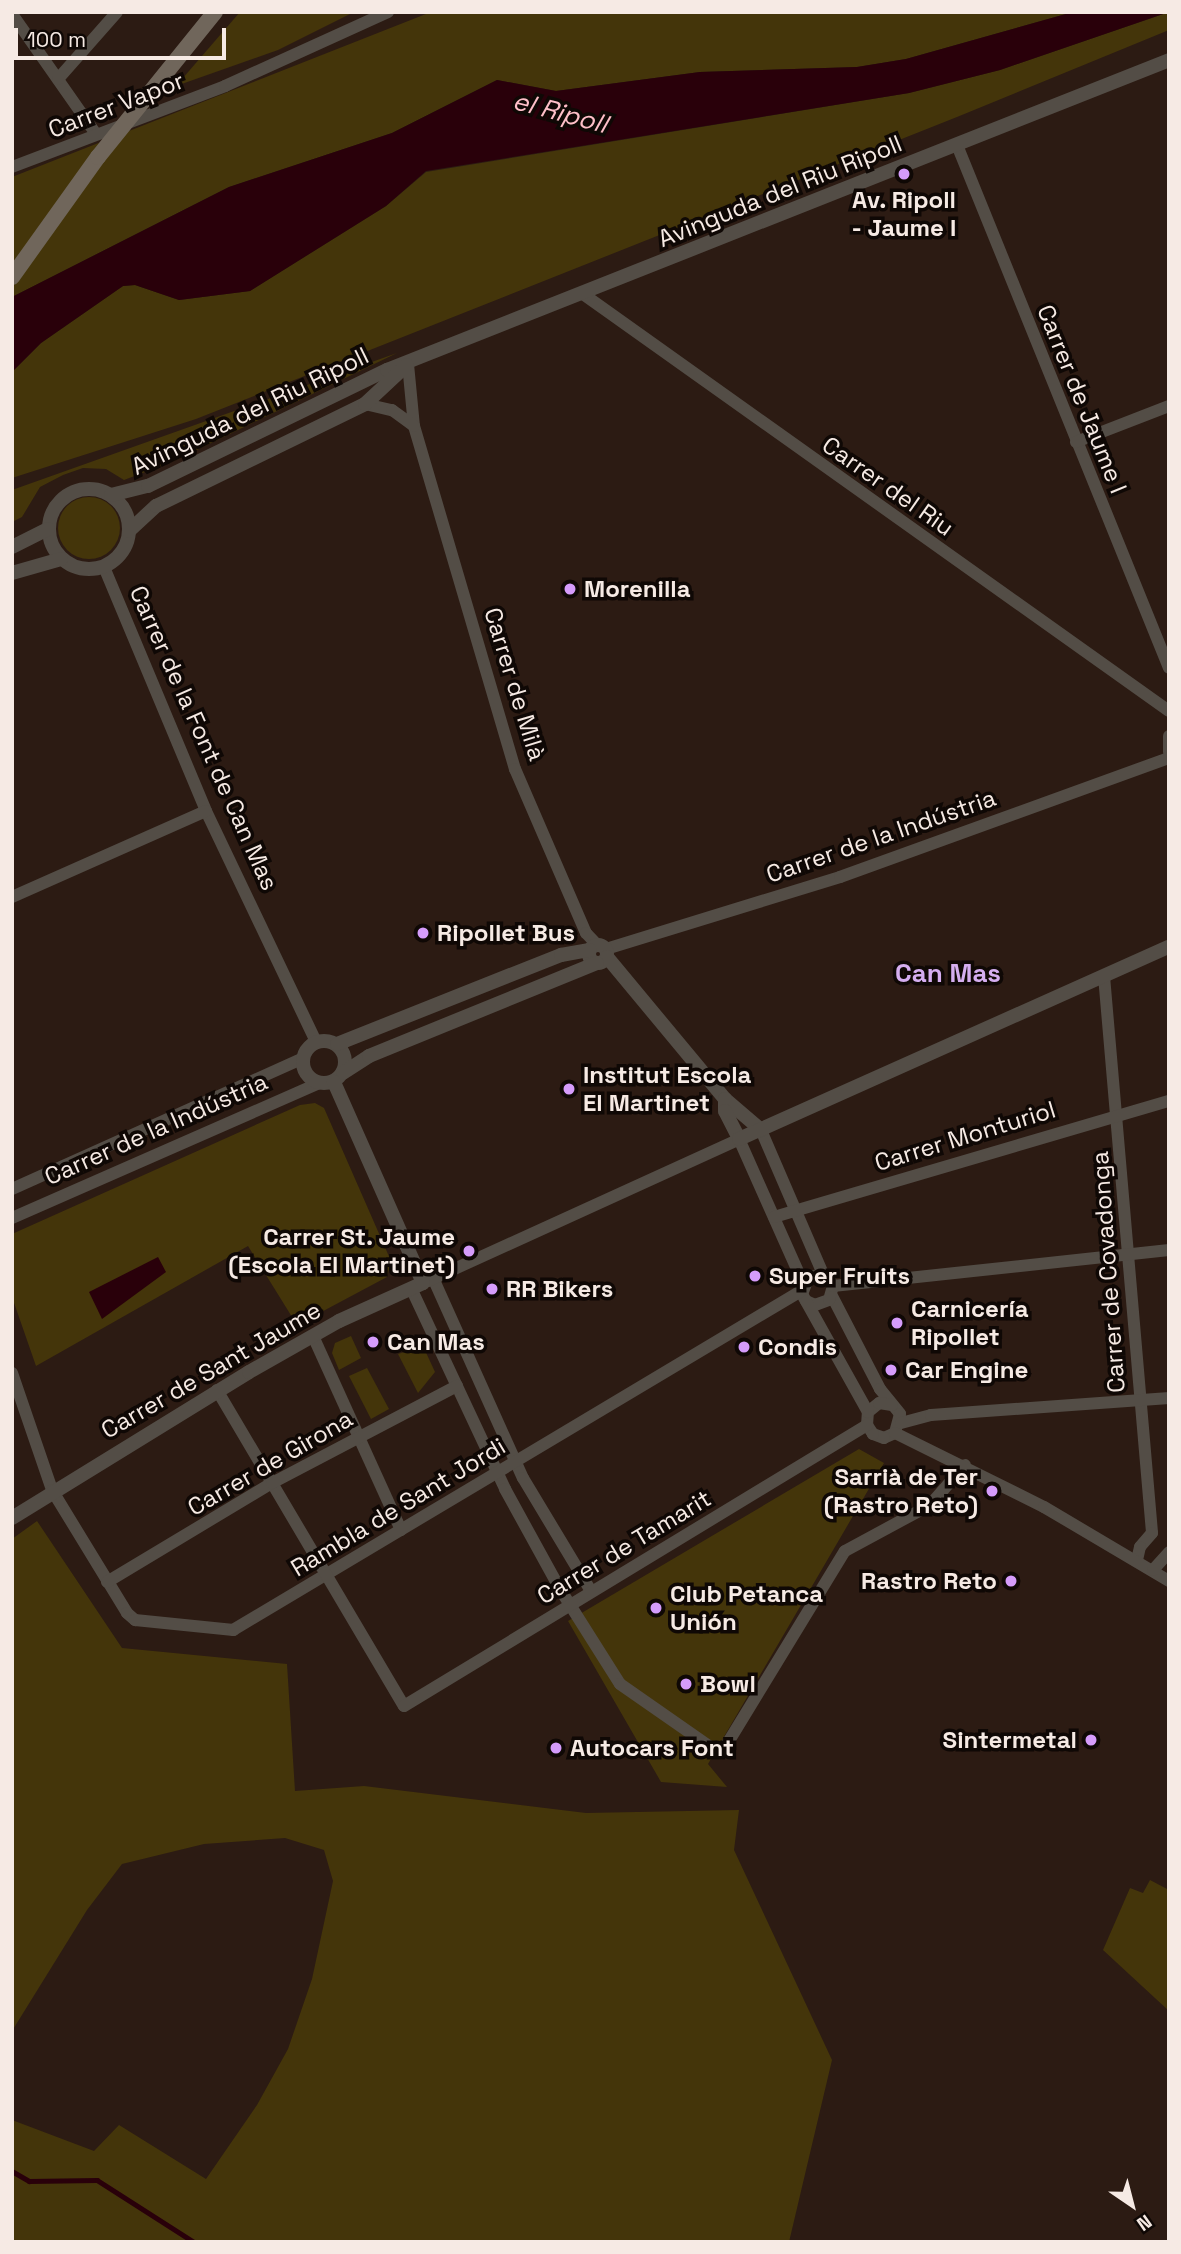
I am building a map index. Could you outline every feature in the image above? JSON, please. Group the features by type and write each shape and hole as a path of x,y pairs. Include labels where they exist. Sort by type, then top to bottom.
{"main road":[{"path":"12,276 145,98 215,12"}],"street":[{"path":"58,79 117,12"},
{"name":"Carrer Vapor","path":"12,167 225,86 388,12"},
{"path":"12,14 96,134"},
{"name":"Avinguda del Riu Ripoll","path":"111,495 148,486 362,381 1169,60"},
{"name":"Carrer de Jaume I","path":"957,145 1169,668"},
{"name":"Carrer del Riu","path":"583,294 1169,711"},
{"name":"Avinguda del Riu Ripoll","path":"129,531 156,506 365,404 408,364"},
{"name":"Carrer de Milà","path":"408,364 414,426 515,768 586,933 599,953 725,1098 761,1130"},
{"path":"365,404 392,410 414,426"},
{"path":"1076,442 1169,406"},
{"path":"12,547 48,528 56,506 64,497 88,489 111,495 125,510 129,531 122,552 104,567 82,569 61,559 12,573"},
{"path":"48,528 61,559"},
{"name":"Carrer de la Font de Can Mas","path":"104,567 206,811 316,1042"},
{"path":"1169,736 1169,752"},
{"name":"Carrer de la Indústria","path":"12,1218 332,1079 369,1056 599,953 841,877 1169,758"},
{"path":"12,897 206,811"},
{"name":"Carrer de Sant Jaume","path":"14,1514 217,1390 313,1336 423,1283 453,1274 699,1163 739,1139 1169,947"},
{"name":"Carrer de la Indústria","path":"337,1044 561,955 599,953"},
{"name":"Carrer de Covadonga","path":"1104,976 1152,1533 1140,1547 1137,1560"},
{"path":"316,1042 337,1044 346,1059 332,1079 307,1075 303,1058 316,1042"},
{"name":"Carrer de la Indústria","path":"12,1189 303,1058"},
{"path":"332,1079 423,1283 515,1461 591,1591"},
{"name":"Carrer de Milà","path":"725,1098 725,1111 739,1139"},
{"name":"Carrer Monturiol","path":"774,1217 1117,1113 1169,1101"},
{"path":"761,1130 823,1274 892,1405 898,1428 1137,1560 1169,1581"},
{"path":"739,1139 803,1291 878,1437 931,1415 1169,1398"},
{"path":"803,1291 820,1305 833,1291 1169,1250"},
{"path":"803,1291 809,1276 823,1274"},
{"path":"423,1283 457,1386 498,1472 570,1604 620,1684 716,1751 724,1749 845,1551 930,1506 965,1465"},
{"name":"Rambla de Sant Jordi","path":"12,1373 52,1490 107,1582 135,1620 233,1630 803,1291"},
{"path":"313,1336 401,1530"},
{"name":"Carrer de Girona","path":"107,1582 272,1483 457,1386"},
{"path":"217,1390 326,1574"},
{"name":"Carrer de Tamarit","path":"326,1574 404,1706 867,1419 879,1403 892,1405"},
{"path":"1153,1570 1169,1552"}],"shaded area":[{"path":"240,12 354,12 278,50 176,86"},
{"path":"431,12 1073,12 906,59 857,67 700,72 556,91 497,80 392,133 229,187 12,297 12,177"},
{"path":"1169,12 1169,30 957,117 196,419 12,478 12,372 41,343 123,286 135,285 179,300 250,291 386,206 426,172 909,93 1000,70"},
{"path":"397,353 174,461 124,480 106,469 83,468 63,475 40,487 22,517 12,522 12,490"},
{"path":"89,497 101,499 111,506 118,516 118,540 111,550 101,557 89,559 77,557 67,550 60,540 58,528 60,516 67,506 77,499"},
{"path":"315,1103 324,1108 391,1261 387,1277 297,1325 248,1246 36,1366 12,1297 12,1234 300,1105"},
{"path":"351,1336 361,1358 339,1370 332,1353 335,1343"},
{"path":"423,1346 435,1372 418,1393 398,1354"},
{"path":"367,1368 389,1409 371,1419 349,1376"},
{"path":"859,1449 884,1463 708,1764 727,1787 661,1782 568,1621"},
{"path":"37,1521 122,1648 287,1664 295,1791 364,1786 586,1813 739,1810 734,1850 832,2060 789,2242 12,2242 12,2120 94,2151 119,2125 206,2179 257,2105 288,2049 312,1979 333,1881 324,1850 285,1838 204,1844 122,1864 87,1910 12,2031 12,1539"},
{"path":"1150,1880 1169,1890 1169,2011 1103,1950 1130,1888 1143,1893"}],"water":[{"name":"el Ripoll","path":"1073,12 1169,12 1000,70 909,93 426,171 386,206 250,291 179,300 135,285 123,286 41,343 12,372 12,297 229,187 392,133 497,80 556,91 700,72 857,67 906,59"},
{"path":"158,1257 166,1272 102,1319 89,1292"}],"waterway":[{"path":"12,2171 29,2181 97,2180 194,2242"}],"place":[{"name":"Av. Ripoll - Jaume I","path":"904,174"},
{"name":"Morenilla","path":"570,589"},
{"name":"Ripollet Bus","path":"423,933"},
{"name":"Institut Escola El Martinet","path":"569,1089"},
{"name":"Carrer St. Jaume (Escola El Martinet)","path":"469,1251"},
{"name":"Super Fruits","path":"755,1276"},
{"name":"RR Bikers","path":"492,1289"},
{"name":"Carnicería Ripollet","path":"897,1323"},
{"name":"Can Mas","path":"373,1342"},
{"name":"Condis","path":"744,1347"},
{"name":"Car Engine","path":"891,1370"},
{"name":"Sarrià de Ter (Rastro Reto)","path":"992,1491"},
{"name":"Rastro Reto","path":"1011,1581"},
{"name":"Club Petanca Unión","path":"656,1608"},
{"name":"Bowl","path":"686,1684"},
{"name":"Sintermetal","path":"1091,1740"},
{"name":"Autocars Font","path":"556,1748"}],"district":[{"name":"Can Mas","path":"948,974"}]}
